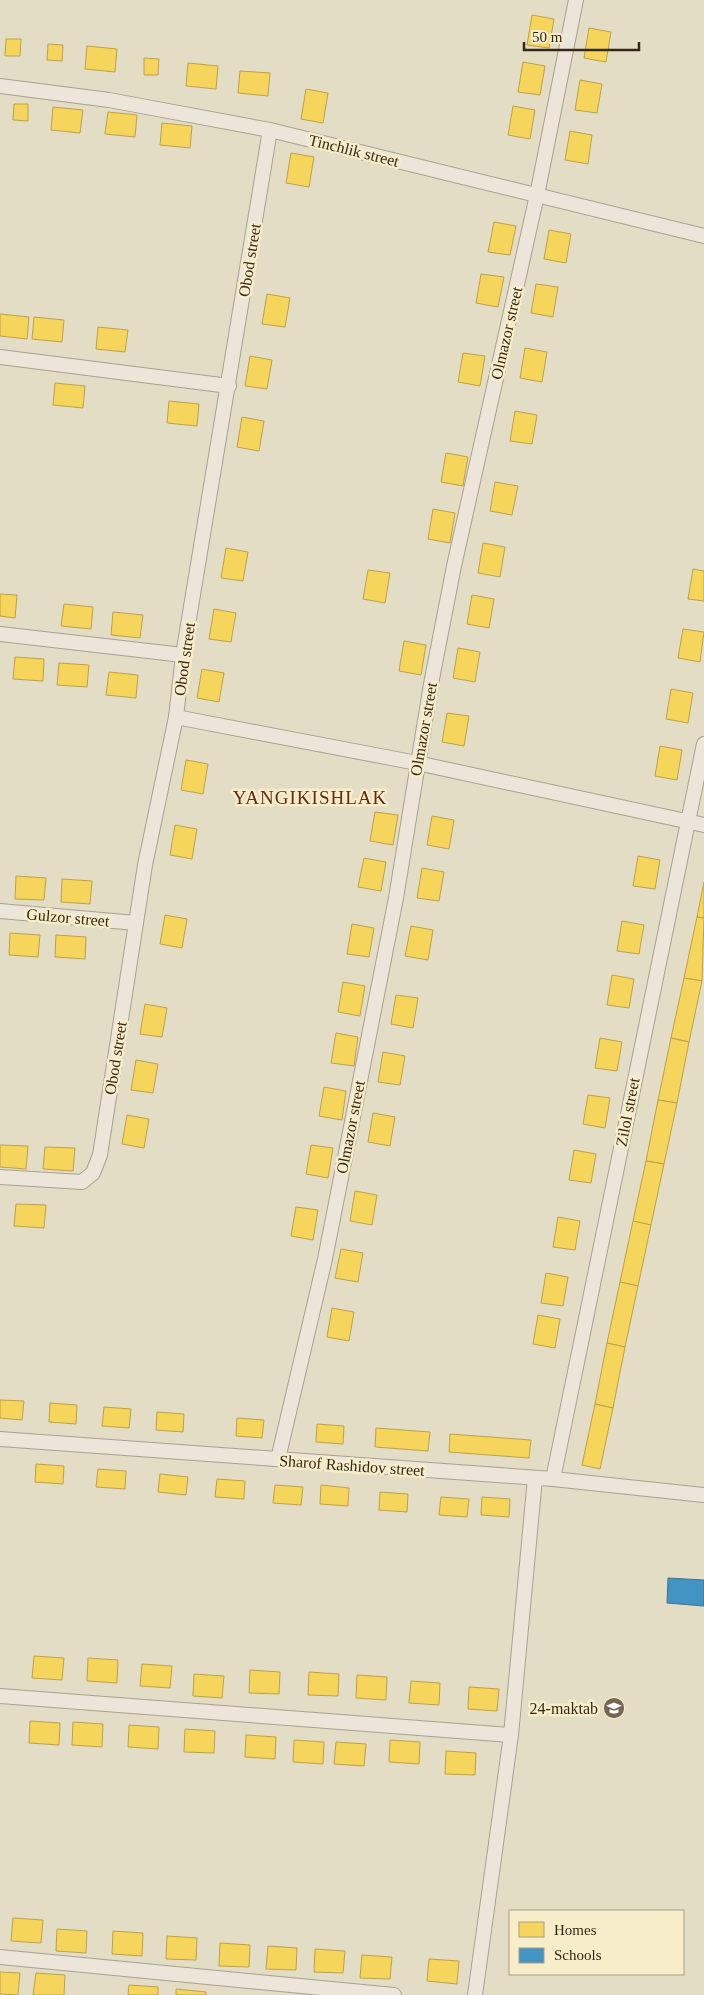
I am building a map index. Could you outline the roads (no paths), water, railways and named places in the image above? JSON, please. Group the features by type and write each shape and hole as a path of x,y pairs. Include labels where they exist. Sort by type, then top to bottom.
{"street":[{"name":"Olmazor street","path":"278,1460 326,1249 396,898 417,763 454,566 537,195 576,0"},
{"name":"Tinchlik street","path":"0,86 109,100 270,130 704,236"},
{"name":"Obod street","path":"0,1176 82,1182 94,1173 100,1155 145,865 176,717 183,655 270,130"},
{"path":"0,358 229,386"},
{"path":"0,634 183,655"},
{"path":"176,717 417,763 704,825"},
{"name":"Zilol street","path":"553,1480 704,744"},
{"name":"Gulzor street","path":"0,911 136,923"},
{"name":"Sharof Rashidov street","path":"0,1439 535,1478 704,1495"},
{"path":"475,1995 511,1735 535,1478"},
{"path":"0,1696 511,1735"},
{"path":"0,1957 394,1995"}],"place":[{"name":"24-maktab","path":"614,1708"}],"district":[{"name":"YANGIKISHLAK","path":"310,797"}]}
